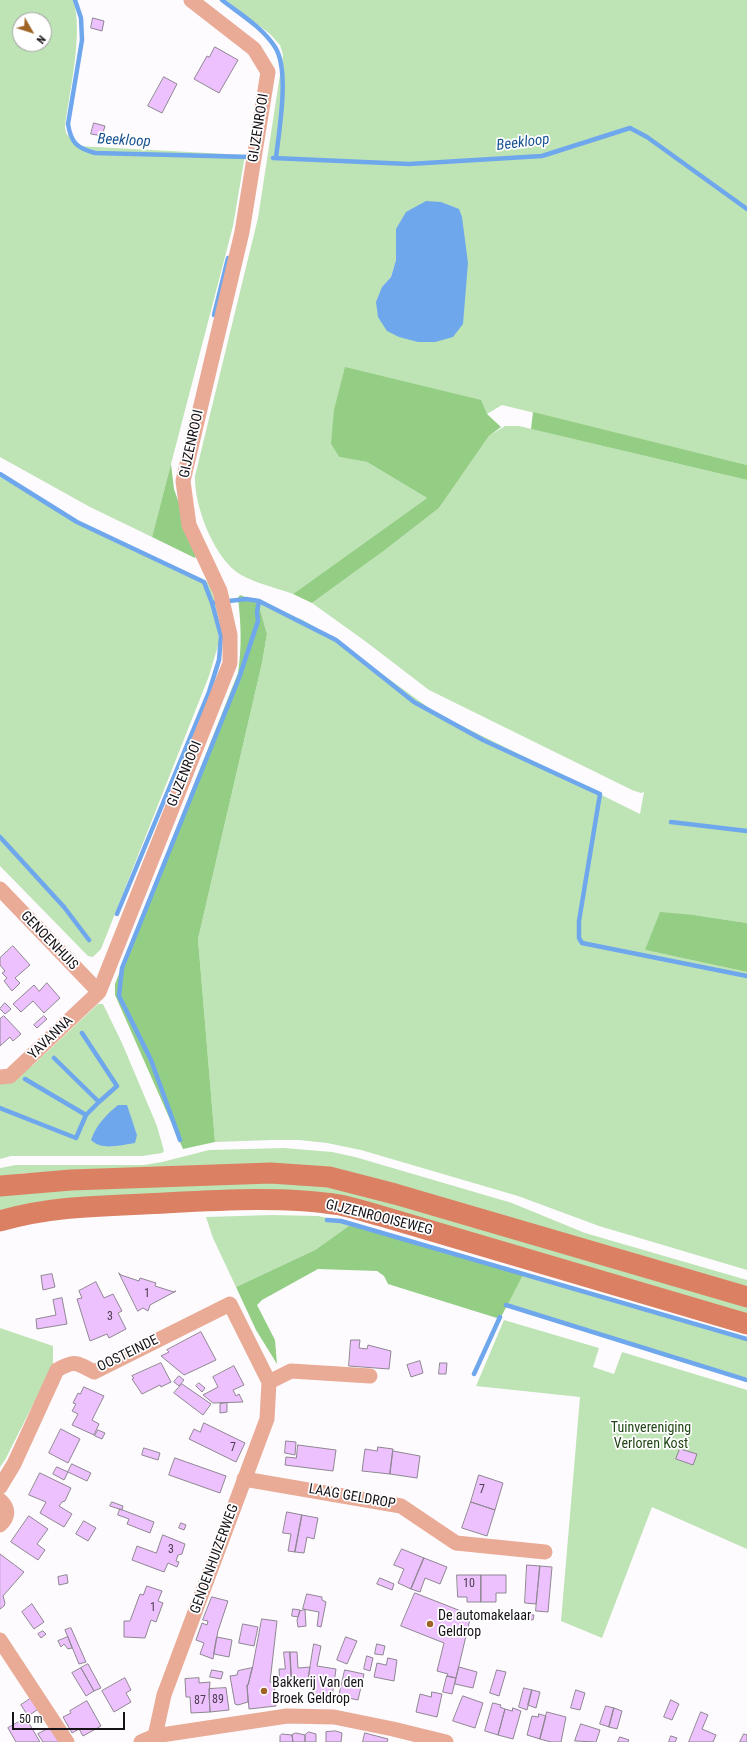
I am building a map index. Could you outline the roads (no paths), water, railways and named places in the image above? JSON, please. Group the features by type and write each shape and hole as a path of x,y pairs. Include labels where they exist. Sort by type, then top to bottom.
{"main road":[{"name":"GIJZENROOISEWEG","path":"0,1186 71,1180 271,1173 329,1177 395,1194 747,1297"},
{"name":"GIJZENROOISEWEG","path":"0,1221 25,1214 58,1208 191,1202 286,1200 340,1205 747,1324"}],"street":[{"name":"GIJZENROOI","path":"99,992 230,663 230,635 220,591 189,525 182,481 242,232 268,72 254,49 191,0"},
{"name":"GENOENHUIS","path":"0,889 99,992"},
{"name":"YAVANNA","path":"0,1077 10,1076 99,992"},
{"name":"GENOENHUIZERWEG","path":"155,1739 164,1695 267,1419 269,1382 230,1304"},
{"name":"OOSTEINDE","path":"0,1487 14,1464 57,1370 68,1363 81,1365 94,1372 230,1304"},
{"path":"269,1382 292,1371 370,1376"},
{"name":"LAAG GELDROP","path":"244,1479 401,1506 456,1543 545,1552"},
{"path":"0,1500 5,1504 7,1512 5,1520 0,1525"},
{"path":"0,1640 67,1742"},
{"path":"141,1742 287,1716 334,1718 393,1729 446,1742"}],"water":[{"path":"426,201 441,202 459,209 462,217 468,263 463,324 453,337 435,342 418,342 399,337 387,331 378,317 376,302 382,287 391,277 396,260 396,229 406,212"},
{"path":"118,1105 127,1105 137,1135 135,1143 106,1146 95,1143 91,1140 96,1129 105,1117"}],"waterway":[{"name":"Beekloop","path":"75,0 81,18 82,40 68,124 71,136 79,147 95,153 250,157"},
{"path":"222,0 264,33 275,47 279,57 283,85 276,158"},
{"name":"Beekloop","path":"273,158 409,164 542,156 630,128 647,137 747,209"},
{"path":"214,315 228,258"},
{"path":"0,474 77,522 204,582 212,603"},
{"path":"117,914 209,692 219,660 221,636 212,603 246,599 259,601 336,640 414,702 483,740 600,794 579,921 579,938 582,943 747,976"},
{"path":"180,1140 151,1060 119,996 122,968 239,678 258,621 257,612 259,601"},
{"path":"671,822 747,831"},
{"path":"0,837 64,907 89,940"},
{"path":"82,1033 117,1086 99,1102"},
{"path":"54,1058 99,1102 86,1115"},
{"path":"0,1108 76,1138 86,1115 25,1079"},
{"path":"327,1220 341,1221 747,1339"},
{"path":"506,1305 747,1380"},
{"path":"474,1374 500,1317"}],"place":[{"name":"De automakelaar Geldrop","path":"430,1624"},
{"name":"Bakkerij Van den Broek Geldrop","path":"264,1691"}],"park label":[{"name":"Tuinvereniging Verloren Kost","path":"651,1436"}]}
